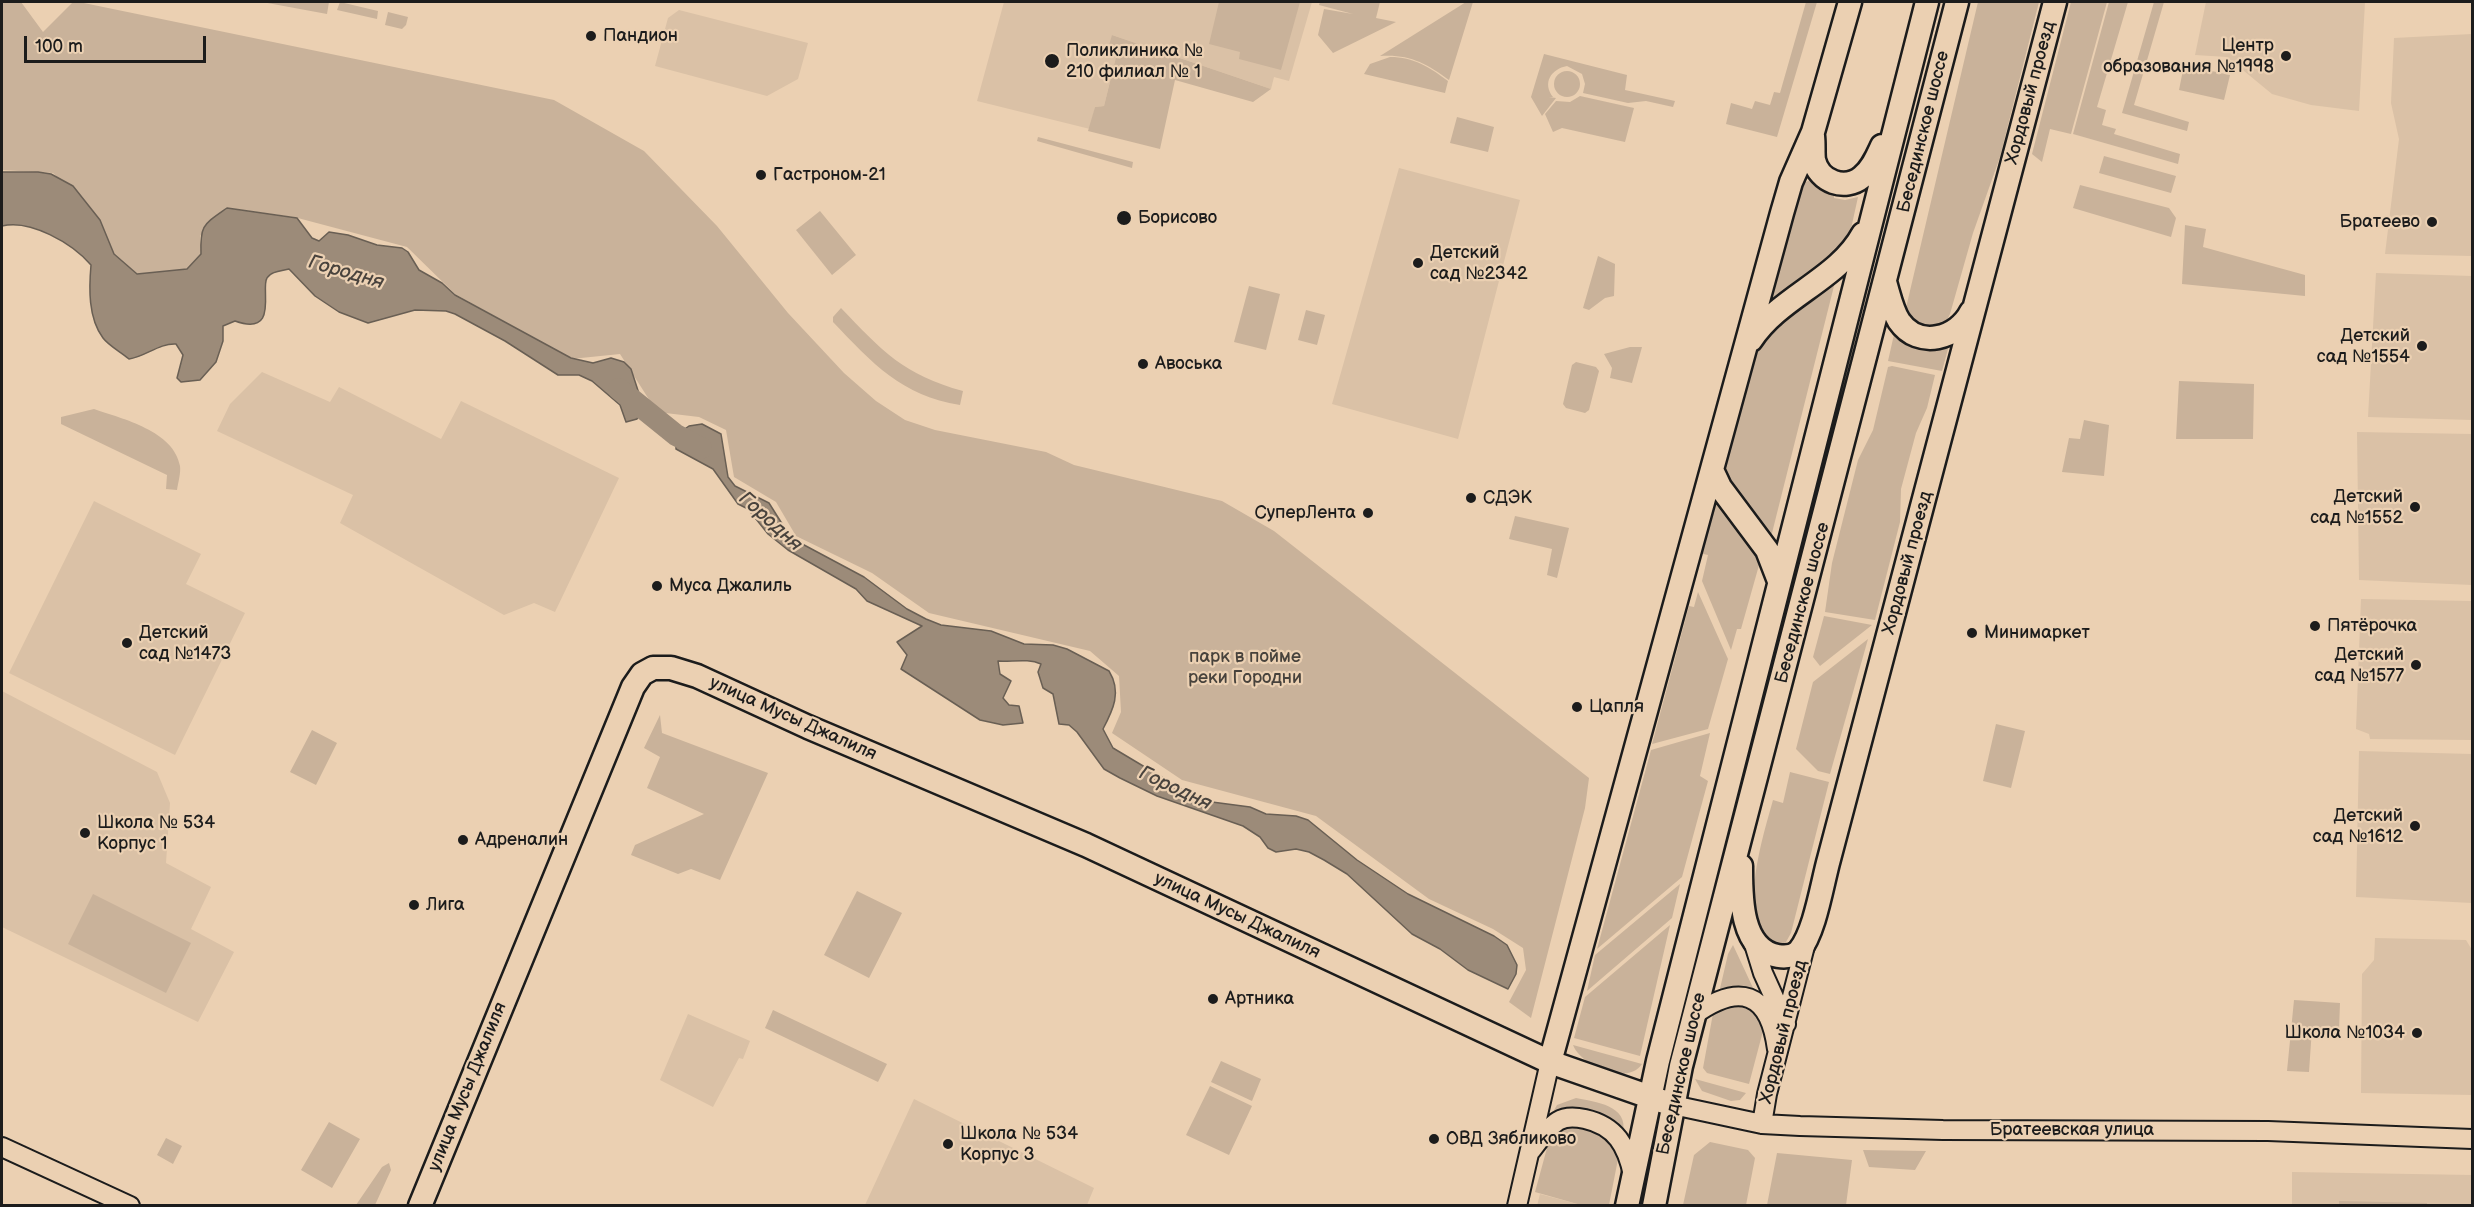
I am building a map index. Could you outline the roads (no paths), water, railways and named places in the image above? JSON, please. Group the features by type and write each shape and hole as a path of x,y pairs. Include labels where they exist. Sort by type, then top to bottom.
{"main road":[{"path":"1673,1105 1550,1062 1791,182 1813,132 1850,2"},
{"name":"Бесединское шоссе","path":"1627,1206 1649,1098 1895,120 1927,2"},
{"name":"Бесединское шоссе","path":"1654,1206 1673,1105 1694,1015 1957,2"},
{"name":"Хордовый проезд","path":"1806,939 2055,2"},
{"path":"1813,132 1814,160 1819,171 1829,180 1839,184 1852,184 1871,168 1895,120"},
{"path":"1747,346 1757,330 1786,303 1842,262 1857,244 1873,214"},
{"path":"1886,282 1899,321 1909,331 1921,336 1934,338 1954,332 1965,324 1975,304"},
{"path":"1712,470 1720,487 1762,542 1779,581"},
{"name":"улица Мусы Джалиля","path":"420,1206 633,687 642,674 653,668 671,668 697,676 808,727 1086,845 1550,1062"},
{"path":"1742,834 1741,889 1749,930 1755,944 1768,954 1788,957 1797,953 1806,939"}],"street":[{"name":"Хордовый проезд","path":"1762,1124 1806,939"},
{"path":"1755,944 1763,973 1786,1024"},
{"path":"1694,1015 1725,996 1745,997 1762,1008 1767,1016 1775,1033 1778,1053"},
{"path":"1517,1206 1550,1062"},
{"name":"Братеевская улица","path":"1673,1105 1762,1124 1920,1130 2268,1131 2472,1139"},
{"path":"1530,1152 1557,1121 1565,1118 1587,1119 1603,1124 1617,1135 1630,1161 1633,1175"},
{"path":"2,1147 130,1206"}],"water":[{"path":"2,172 51,174 73,186 100,220 114,254 137,274 187,269 201,254 202,231 208,222 227,208 297,218 312,238 319,241 329,232 348,235 377,245 402,248 408,252 419,270 442,283 455,295 571,358 593,363 611,358 624,362 631,369 643,406 637,419 626,422 620,405 592,381 579,375 558,375 505,341 446,311 415,310 368,323 339,312 315,296 289,269 274,273 267,278 263,317 258,322 249,324 235,321 223,326 223,341 216,362 200,380 181,382 177,378 183,355 176,344 170,344 129,359 103,338 92,312 91,265 83,257 62,241 37,229 25,226 2,226"},
{"path":"702,424 721,434 728,477 735,486 769,503 791,538 864,577 907,609 926,619 941,625 991,631 1024,644 1053,645 1067,649 1109,671 1115,686 1115,701 1103,729 1113,748 1185,791 1212,802 1250,807 1266,814 1296,816 1308,820 1357,860 1408,894 1494,936 1507,945 1517,965 1516,974 1508,989 1468,970 1440,949 1412,934 1347,874 1324,860 1309,852 1296,849 1276,852 1268,848 1260,837 1243,826 1157,796 1104,769 1077,732 1069,725 1059,724 1053,694 1043,688 1038,672 1041,664 1025,661 998,661 1000,674 1011,681 1003,698 1009,705 1019,706 1023,723 1003,725 980,720 901,669 907,655 897,642 922,626 867,601 856,589 788,550 768,534 748,509 738,504 713,469 676,449 676,435 689,426"}],"waterway":[{"name":"Городня","path":"619,389 676,435 701,448"}],"place":[{"name":"Пандион","path":"591,36"},
{"name":"Центр образования №1998","path":"2286,56"},
{"name":"Поликлиника № 210 филиал № 1","path":"1052,61"},
{"name":"Гастроном-21","path":"761,175"},
{"name":"Борисово","path":"1124,218"},
{"name":"Братеево","path":"2432,222"},
{"name":"Детский сад №2342","path":"1418,263"},
{"name":"Детский сад №1554","path":"2422,346"},
{"name":"Авоська","path":"1143,364"},
{"name":"СДЭК","path":"1471,498"},
{"name":"Детский сад №1552","path":"2415,507"},
{"name":"СуперЛента","path":"1368,513"},
{"name":"Муса Джалиль","path":"657,586"},
{"name":"Пятёрочка","path":"2315,626"},
{"name":"Минимаркет","path":"1972,633"},
{"name":"Детский сад №1473","path":"127,643"},
{"name":"Детский сад №1577","path":"2416,665"},
{"name":"Цапля","path":"1577,707"},
{"name":"Детский сад №1612","path":"2415,826"},
{"name":"Школа № 534 Корпус 1","path":"85,833"},
{"name":"Адреналин","path":"463,840"},
{"name":"Лига","path":"414,905"},
{"name":"Артника","path":"1213,999"},
{"name":"Школа №1034","path":"2417,1033"},
{"name":"ОВД Зябликово","path":"1434,1139"},
{"name":"Школа № 534 Корпус 3","path":"948,1144"}],"park label":[{"name":"парк в пойме реки Городни","path":"1245,667"}]}
